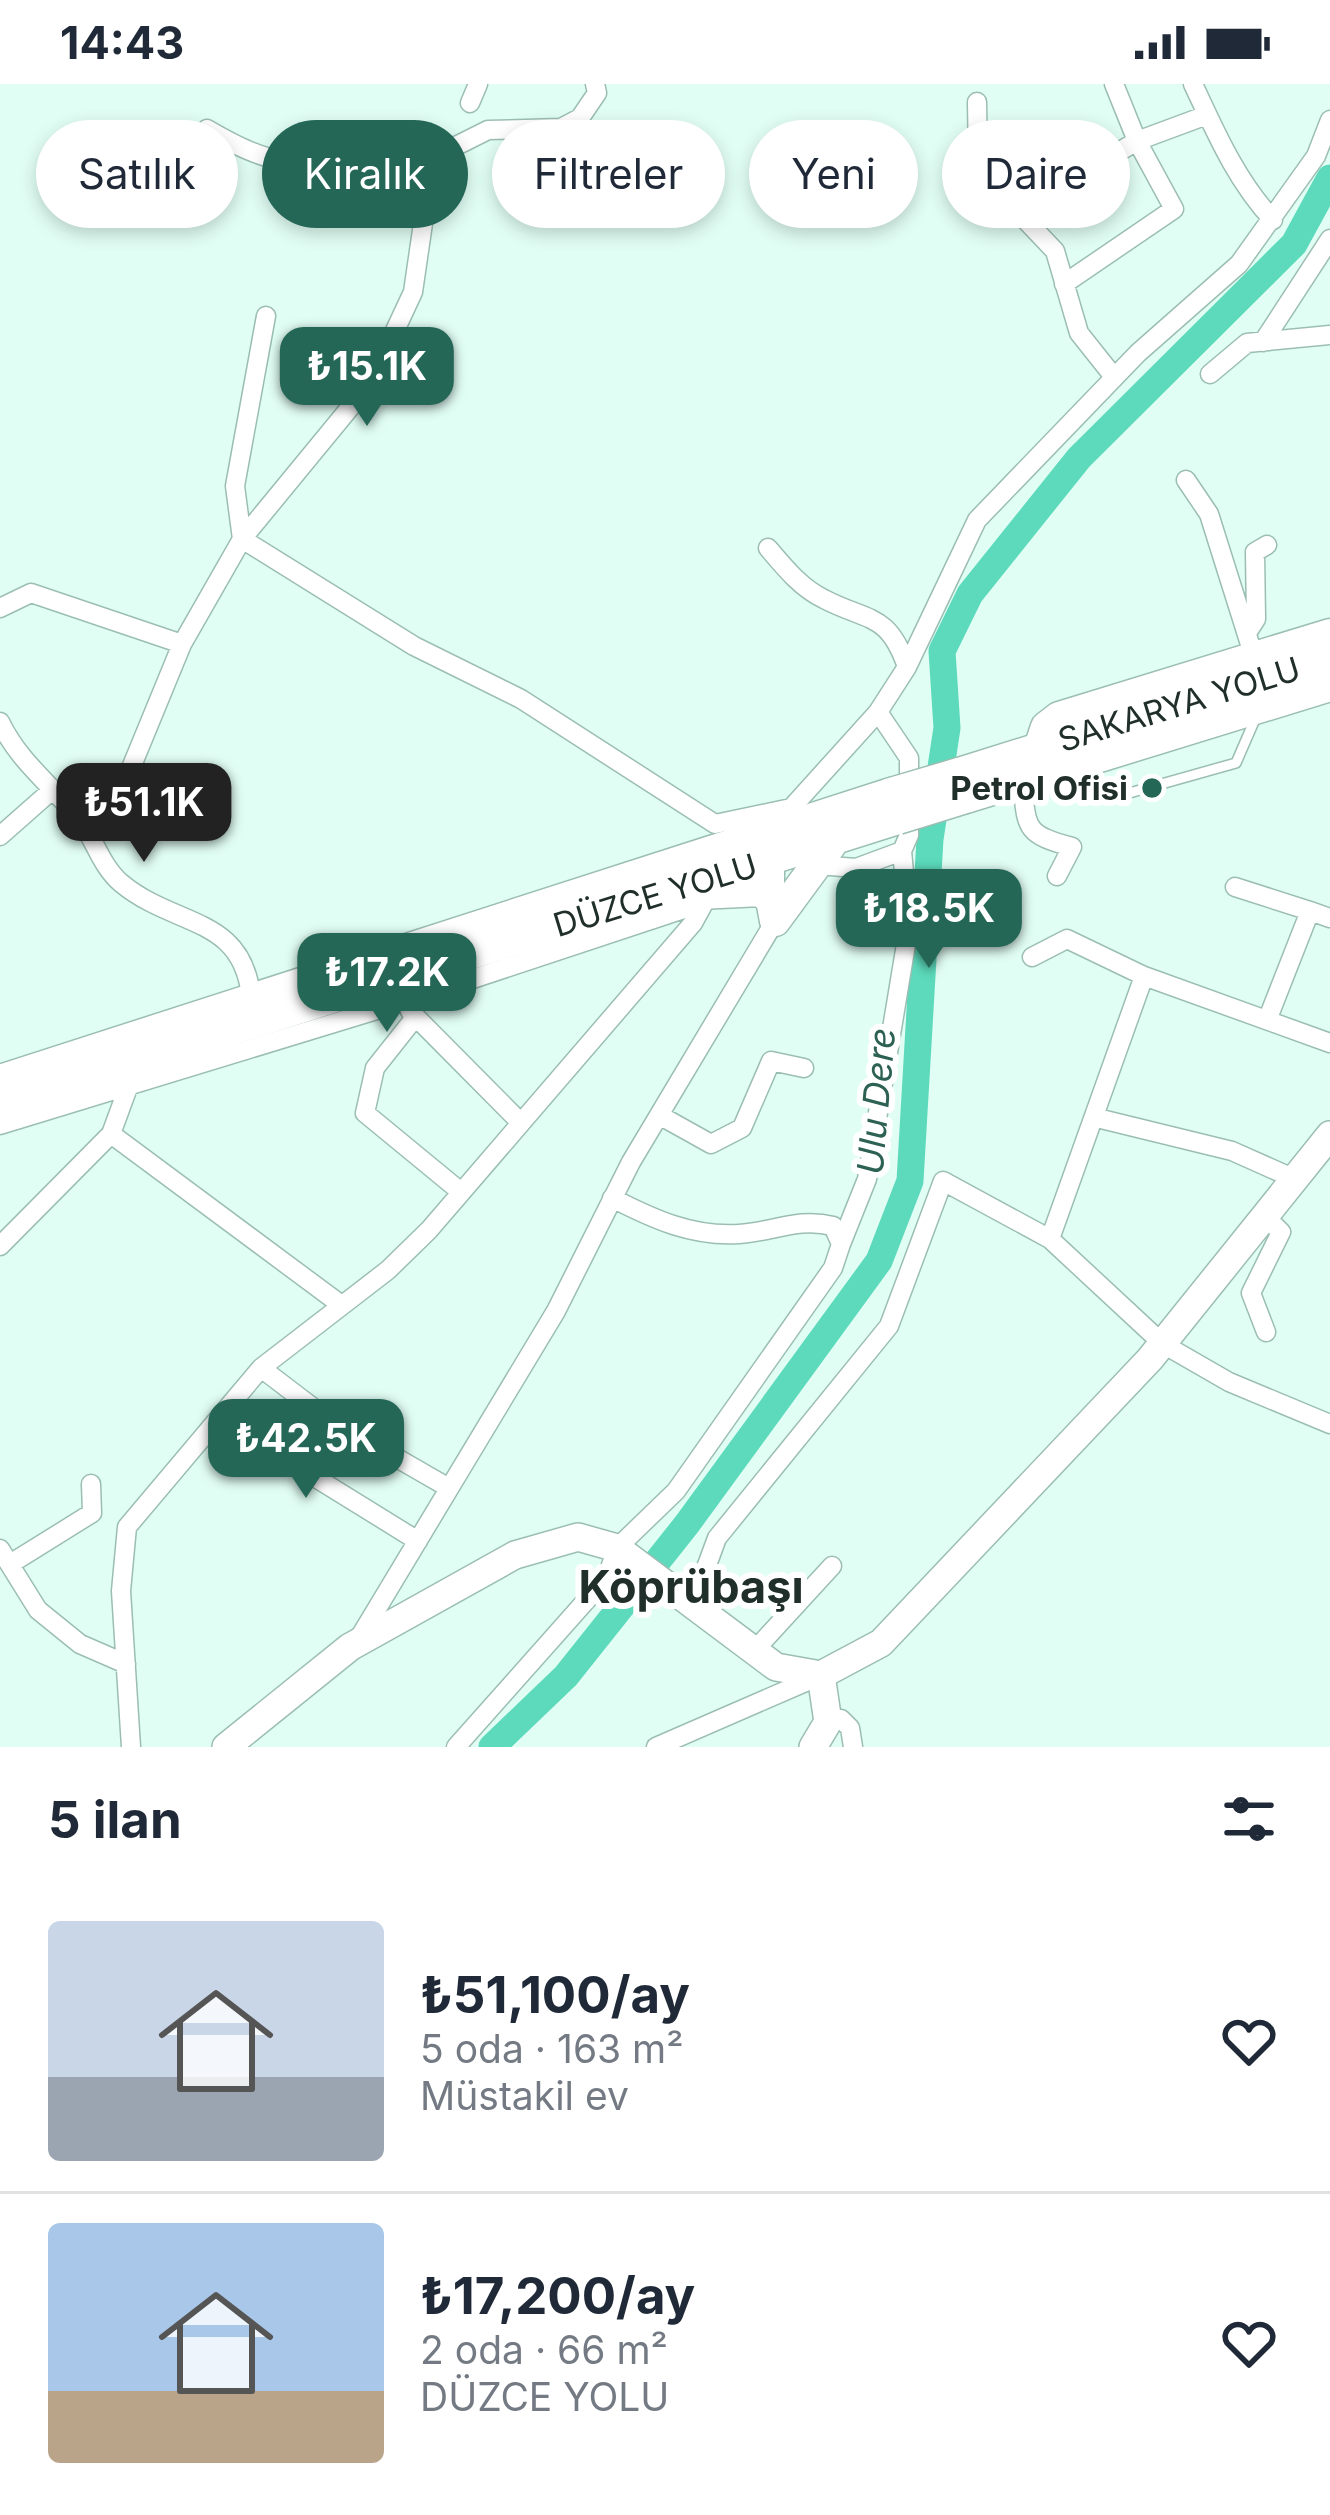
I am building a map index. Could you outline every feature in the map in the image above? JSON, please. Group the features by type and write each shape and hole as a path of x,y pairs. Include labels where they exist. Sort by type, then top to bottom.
{"highway":[{"path":"1040,748 1046,727 1059,717 1250,645 1330,634"},
{"name":"SAKARYA YOLU","path":"962,786 1040,748 1330,657"},
{"path":"0,1080 122,1037 779,832 962,786 1022,781 1330,686"},
{"name":"DÜZCE YOLU","path":"0,1102 652,895 713,890 779,832 836,838 895,806"},
{"path":"775,921 836,838"},
{"path":"713,890 761,891 771,899 775,921"}],"main road":[{"path":"226,1747 350,1647 515,1555 578,1538 617,1548 776,1667 821,1675 881,1643 1163,1344 1330,1135"},
{"path":"814,1747 828,1722 821,1675"}],"street":[{"path":"470,104 478,84"},
{"path":"468,140 488,130 561,128 580,118 596,93 595,84"},
{"path":"1064,284 1174,209 1137,141 1114,84"},
{"path":"1193,84 1249,193 1273,220"},
{"path":"977,102 977,120"},
{"path":"1130,145 1207,115"},
{"path":"350,1647 372,1624 556,1311 612,1198 775,921 779,832 878,712 907,667 977,520 1114,377 1239,264 1316,156 1330,120"},
{"path":"88,831 131,768 182,644 242,539 371,382 413,292 422,228"},
{"path":"1034,228 1055,251 1079,333 1114,377"},
{"path":"1263,342 1330,239"},
{"path":"242,539 235,486 266,316"},
{"path":"1210,374 1246,343 1330,335"},
{"path":"1186,480 1210,514 1250,645"},
{"path":"242,539 414,646 521,699 715,824 779,832"},
{"path":"1250,645 1256,619 1255,551 1267,545"},
{"path":"768,548 795,580 825,600 862,610 884,625 898,642 907,667"},
{"path":"0,608 31,593 182,644"},
{"path":"456,1747 607,1577 617,1548 676,1491 833,1268 867,1179 909,926 902,851 909,835 909,758 878,712"},
{"path":"0,722 15,754 88,831 105,866 122,884 236,946 248,966 251,996"},
{"path":"0,771 15,754"},
{"path":"1022,781 1027,826 1036,837 1072,848 1057,876"},
{"path":"0,836 51,791"},
{"path":"817,865 856,868 902,851"},
{"path":"1235,886 1330,919"},
{"path":"0,1125 129,1085 410,1011 713,890"},
{"path":"131,1747 121,1591 127,1526 261,1368 388,1270 460,1192 693,923 713,890"},
{"path":"1268,1018 1310,911"},
{"path":"1032,957 1067,939 1144,976 1330,1043"},
{"path":"1050,1239 1144,976"},
{"path":"410,1011 520,1122"},
{"path":"410,1011 374,1068 365,1113 460,1192"},
{"path":"0,1067 122,1037"},
{"path":"659,1115 711,1144 742,1128 771,1061 804,1068"},
{"path":"0,1246 111,1135 129,1085"},
{"path":"1097,1118 1232,1150 1295,1179"},
{"path":"111,1135 340,1304"},
{"path":"685,1597 716,1538 889,1326 943,1181 1050,1239 1163,1344 1228,1382 1330,1424"},
{"path":"612,1198 673,1228 739,1234 779,1223 817,1222 833,1226 841,1244"},
{"path":"1265,1216 1281,1232 1251,1293 1266,1332"},
{"path":"261,1368 324,1416 448,1488"},
{"path":"219,1418 418,1541"},
{"path":"92,1484 94,1508"},
{"path":"94,1508 127,1526"},
{"path":"94,1508 5,1556 38,1610 80,1644 126,1664"},
{"path":"754,1651 832,1566"},
{"path":"656,1747 821,1675"},
{"path":"828,1722 841,1719 850,1728 853,1747"}],"lane":[{"path":"1022,781 1108,799 1236,763 1261,707"}],"waterway":[{"name":"Ulu Dere","path":"492,1747 566,1676 687,1524 879,1261 910,1181 930,839 947,728 942,651 970,594 1079,458 1294,244 1330,178"}],"place":[{"name":"Petrol Ofisi","path":"1152,788"}],"district":[{"name":"Köprübaşı","path":"691,1586"}]}
